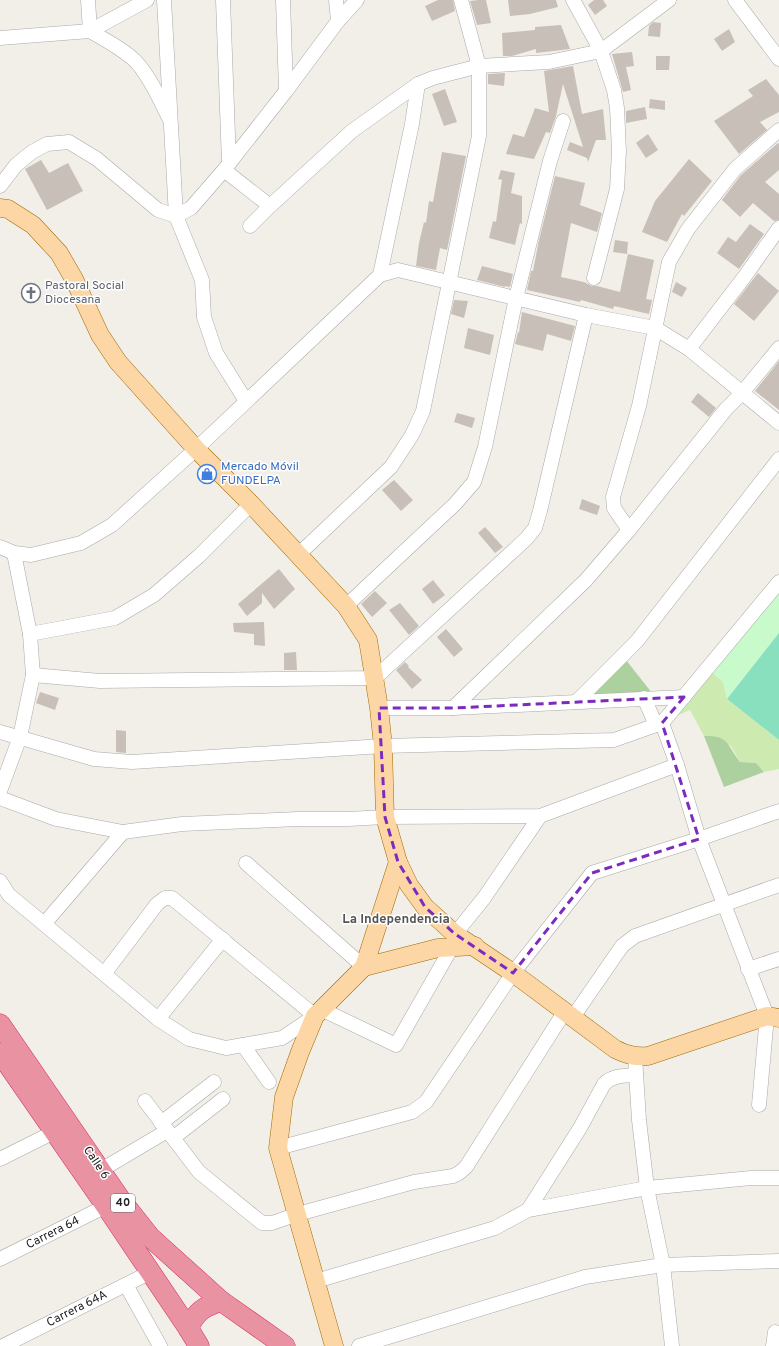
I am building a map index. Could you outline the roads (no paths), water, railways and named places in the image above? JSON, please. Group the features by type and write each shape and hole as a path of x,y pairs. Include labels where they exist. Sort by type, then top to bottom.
{"highway":[{"name":"Calle 6","path":"0,1024 120,1199 150,1237 220,1302 286,1346"},
{"name":"Calle 6","path":"0,1053 151,1272 199,1346"},
{"path":"188,1328 195,1315 201,1310 206,1306 220,1302"}],"main road":[{"path":"0,208 8,209 33,225 59,253 74,279 100,335 118,362 196,448 252,504 346,606 368,640 379,708 385,817 398,862 409,885 453,941 475,946 625,1055 635,1057 648,1056 773,1017"},
{"path":"334,1346 298,1214 278,1148 284,1097 300,1052 318,1012 364,967 398,862"},
{"path":"364,967 438,948 453,941"}],"street":[{"path":"88,0 90,31"},
{"path":"0,38 90,31 146,0"},
{"path":"164,0 176,216 202,280 204,317 216,353 246,401"},
{"path":"223,0 226,166 270,206"},
{"path":"283,0 286,90"},
{"path":"336,0 338,21"},
{"path":"0,186 16,165 32,152 47,144 69,142 97,159 158,210 176,216 191,208 286,90 338,21 357,0"},
{"path":"298,555 391,467 412,435 423,411 479,136 479,66 461,0"},
{"path":"573,0 601,51 614,90 616,108 619,151 617,189 594,278"},
{"path":"250,226 352,131 418,84 433,78 479,66 549,62 601,51 669,0"},
{"path":"735,0 779,59"},
{"path":"90,31 122,51 138,64 150,82 172,124"},
{"path":"380,275 412,124 418,84"},
{"path":"346,606 455,504 474,482 485,447 516,298 550,161 563,121"},
{"path":"629,530 614,508 613,497 639,406 669,262 688,230 735,169 779,130"},
{"path":"689,349 779,228"},
{"path":"0,547 14,553 31,555 81,543 112,525 380,275 398,270 586,315 655,328 689,349 779,423"},
{"path":"33,675 100,681 375,678 526,539 535,528 586,315"},
{"path":"453,708 586,580 629,530 726,409 742,393 779,348"},
{"path":"577,701 637,641 779,459"},
{"path":"30,634 115,618 122,614 154,595 199,556 252,504"},
{"path":"0,791 20,737 33,675 30,634 14,553"},
{"path":"0,732 94,759 132,762 382,746 614,740 659,724 684,697 779,582"},
{"path":"379,708 453,708 684,697"},
{"path":"644,698 659,724 677,765 699,839 748,970 773,1017 759,1105"},
{"path":"0,798 56,819 123,832 182,824 385,817 540,816 677,765"},
{"path":"278,1148 412,1112 426,1102 513,973 592,873 699,839 779,811"},
{"path":"104,974 157,904 165,898 172,898 222,939 318,1012 396,1045 453,941 540,816"},
{"path":"44,924 123,832"},
{"path":"246,863 364,967"},
{"path":"0,881 9,894 44,924 158,1019 189,1039 226,1048 282,1038 318,1012"},
{"path":"145,1101 199,1172 262,1223 272,1223 298,1214 414,1182 453,1176 466,1167 569,1014 622,946 635,936 779,885"},
{"path":"158,1019 222,939"},
{"path":"748,970 779,959"},
{"path":"243,1045 270,1082"},
{"path":"635,1057 638,1120 647,1188 663,1265 668,1343"},
{"path":"528,1210 580,1128 604,1084 615,1077 636,1075"},
{"path":"167,1131 214,1082"},
{"path":"101,1170 223,1099"},
{"path":"0,1160 54,1132"},
{"path":"316,1281 495,1228 528,1210 647,1188 751,1178 779,1178"},
{"name":"Carrera 64","path":"0,1259 106,1206"},
{"path":"359,1346 585,1277 663,1265 779,1261"},
{"name":"Carrera 64A","path":"3,1346 151,1272"},
{"path":"126,1284 160,1346"}],"place":[{"name":"Pastoral Social Diocesana","path":"31,293"},
{"name":"Mercado Móvil FUNDELPA","path":"207,474"}],"district":[{"name":"La Independencia","path":"396,920"}]}
